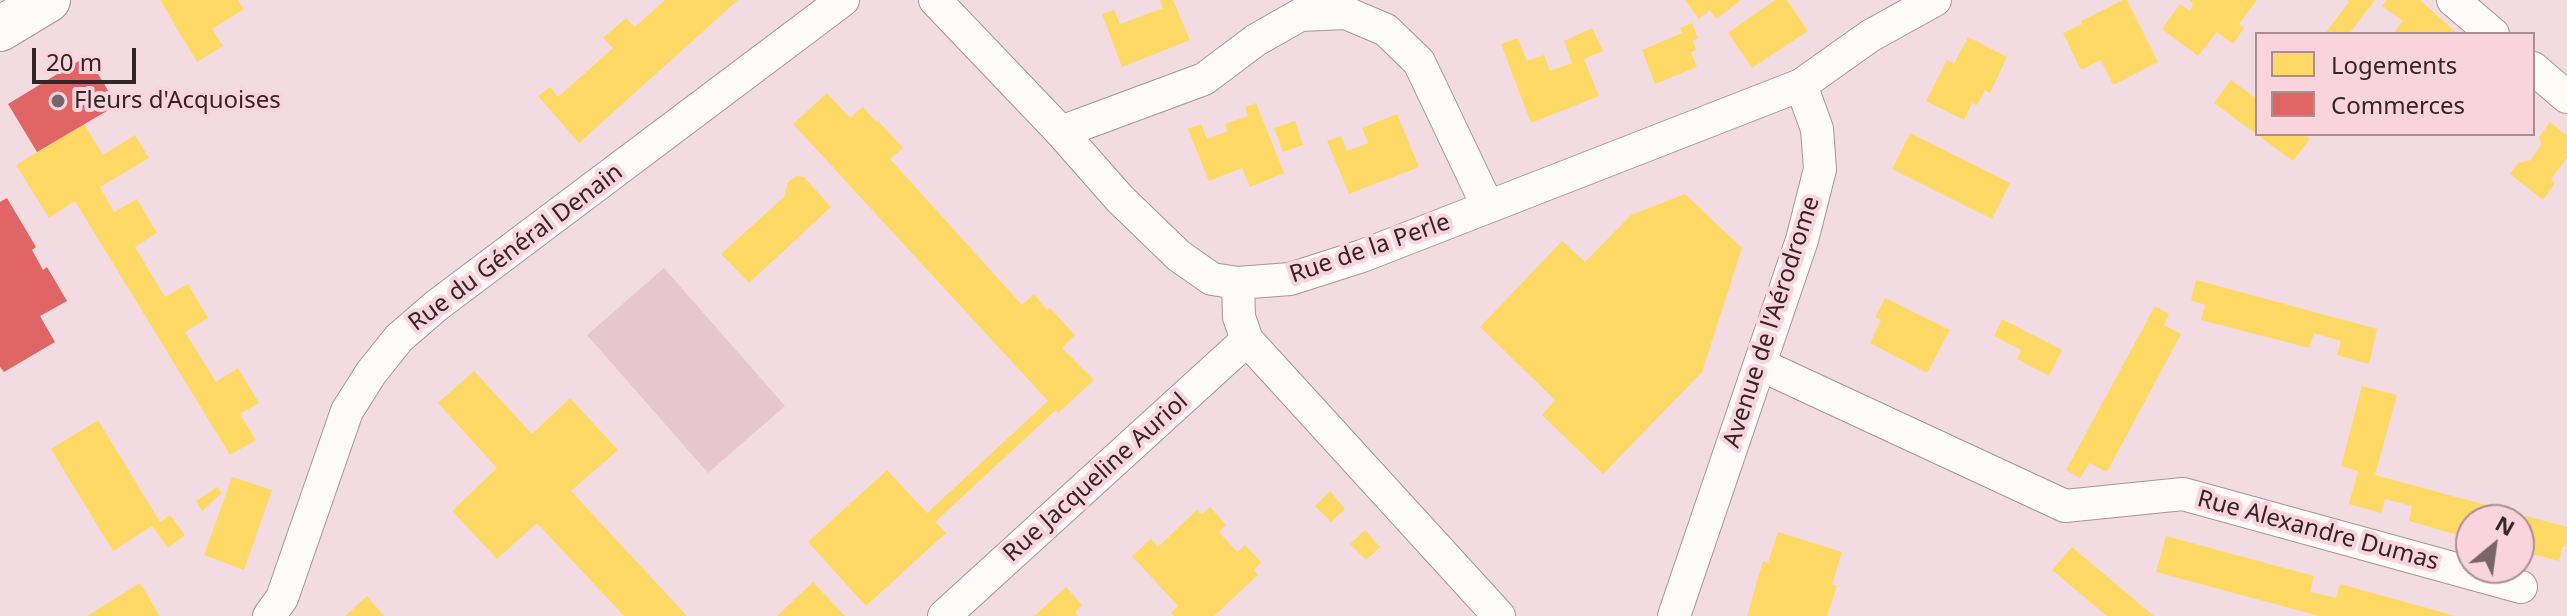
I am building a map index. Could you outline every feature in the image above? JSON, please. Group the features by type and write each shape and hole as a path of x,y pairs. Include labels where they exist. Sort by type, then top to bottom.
{"main road":[{"path":"0,29 48,0"}],"street":[{"name":"Rue du Général Denain","path":"269,616 282,598 347,411 371,373 399,338 436,306 843,0"},
{"name":"Rue de la Perle","path":"935,0 1061,132 1120,199 1179,256 1212,279 1238,283 1290,279 1362,256 1801,85"},
{"path":"1801,85 1870,36 1935,0"},
{"path":"2453,0 2491,32"},
{"path":"1061,132 1204,79 1256,40 1300,15 1346,13 1386,30 1419,62 1488,207"},
{"path":"2535,70 2567,97"},
{"name":"Avenue de l'Aérodrome","path":"1674,616 1802,240 1820,169 1817,129 1801,85"},
{"path":"1238,283 1239,317 1247,340 1499,616"},
{"name":"Rue Jacqueline Auriol","path":"944,616 1247,340"},
{"name":"Rue Alexandre Dumas","path":"1761,365 2065,506 2183,494 2521,587"}],"shaded area":[{"path":"664,268 785,406 708,473 587,335"}],"building: Logements":[{"path":"160,0 238,0 244,9 212,29 223,46 197,62"},
{"path":"665,0 738,0 579,143 538,96 550,87 558,97 613,48 603,38 626,18 635,27"},
{"path":"1160,0 1173,0 1190,40 1122,67 1102,14 1114,10 1120,24 1163,8"},
{"path":"1685,0 1741,0 1716,19 1710,10 1699,19"},
{"path":"1775,0 1787,0 1808,31 1752,68 1728,33"},
{"path":"2127,0 2158,62 2113,85 2101,60 2081,70 2063,33"},
{"path":"2190,0 2257,0 2239,24 2244,28 2233,44 2217,32 2198,56 2162,29 2180,4 2190,11 2193,5"},
{"path":"2347,0 2375,0 2351,32 2326,32 2349,2"},
{"path":"2387,0 2420,0 2456,32 2395,32 2403,21 2382,6"},
{"path":"1692,23 1698,38 1693,41 1696,50 1691,52 1697,67 1655,84 1642,50 1682,33 1680,28"},
{"path":"1592,28 1603,51 1584,59 1599,96 1531,123 1501,44 1518,38 1527,61 1544,55 1550,71 1572,63 1564,41"},
{"path":"1968,37 2007,57 1990,93 1985,90 1977,105 1972,103 1964,120 1926,101 1947,60 1954,64"},
{"path":"2231,80 2255,98 2255,133 2214,103"},
{"path":"827,93 850,118 863,107 878,121 903,148 890,159 1022,305 1034,294 1075,335 1062,348 1094,380 1058,413 1056,410 935,522 946,533 866,606 808,542 887,470 927,513 1048,401 793,124"},
{"path":"1256,103 1284,173 1250,187 1242,168 1209,181 1188,129 1201,124 1207,139 1228,131 1225,124 1248,116 1245,107"},
{"path":"1397,114 1419,167 1349,194 1327,141 1341,136 1347,151 1368,143 1362,128"},
{"path":"1295,121 1303,145 1283,152 1274,128"},
{"path":"2550,122 2567,136 2567,158 2551,179 2555,183 2543,200 2510,174 2518,163 2531,160 2541,145 2539,137"},
{"path":"84,124 103,155 135,135 149,158 100,187 114,212 137,199 157,233 135,247 165,297 188,284 208,318 185,332 216,382 238,368 259,403 240,414 256,440 230,455 75,201 49,218 16,165"},
{"path":"1910,133 2010,183 1992,219 1892,169"},
{"path":"2259,136 2306,136 2310,139 2293,161"},
{"path":"797,176 804,177 831,207 749,283 721,254 784,197 788,182"},
{"path":"1685,194 1742,248 1702,372 1603,474 1542,415 1555,400 1480,327 1562,241 1585,262 1631,215"},
{"path":"2196,280 2377,329 2369,364 2337,355 2341,341 2314,333 2309,348 2201,320 2205,305 2191,300"},
{"path":"1885,298 1950,330 1927,373 1870,343 1881,320 1875,317"},
{"path":"2155,306 2169,314 2164,325 2181,334 2107,472 2089,463 2080,478 2066,470"},
{"path":"2002,319 2062,350 2049,376 2017,359 2021,350 1994,336"},
{"path":"474,371 532,434 570,398 618,450 571,491 687,616 624,616 537,523 497,559 452,511 497,468 438,403"},
{"path":"2362,386 2397,395 2375,475 2482,504 2455,504 2455,534 2409,521 2412,506 2385,499 2381,513 2349,504 2358,471 2341,466"},
{"path":"98,420 160,522 170,515 185,535 168,548 152,526 113,551 51,449"},
{"path":"232,477 272,490 244,570 204,555"},
{"path":"217,487 222,493 202,511 196,501"},
{"path":"1330,491 1345,509 1331,522 1315,506"},
{"path":"1210,507 1226,525 1219,532 1237,552 1245,545 1261,562 1254,570 1258,575 1214,616 1174,616 1171,613 1178,606 1132,556 1151,539 1158,547 1197,510 1202,514"},
{"path":"2535,518 2567,527 2567,547 2563,546 2559,561 2535,555"},
{"path":"1365,530 1380,547 1366,560 1350,544"},
{"path":"1778,532 1842,552 1832,584 1837,586 1827,616 1747,616 1763,561 1768,563"},
{"path":"2166,536 2314,576 2310,592 2336,598 2340,584 2456,616 2319,616 2156,572"},
{"path":"2072,547 2154,616 2107,616 2052,570"},
{"path":"813,582 845,616 777,616"},
{"path":"140,583 160,616 87,616"},
{"path":"1066,587 1082,605 1075,612 1078,616 1034,616"},
{"path":"367,596 384,616 345,616"}],"building: Commerces":[{"path":"87,56 117,105 37,152 8,104"},
{"path":"7,198 36,247 32,250 43,270 47,267 67,301 40,316 55,342 4,372 0,367 0,202"}],"place":[{"name":"Fleurs d'Acquoises","path":"58,101"}]}
